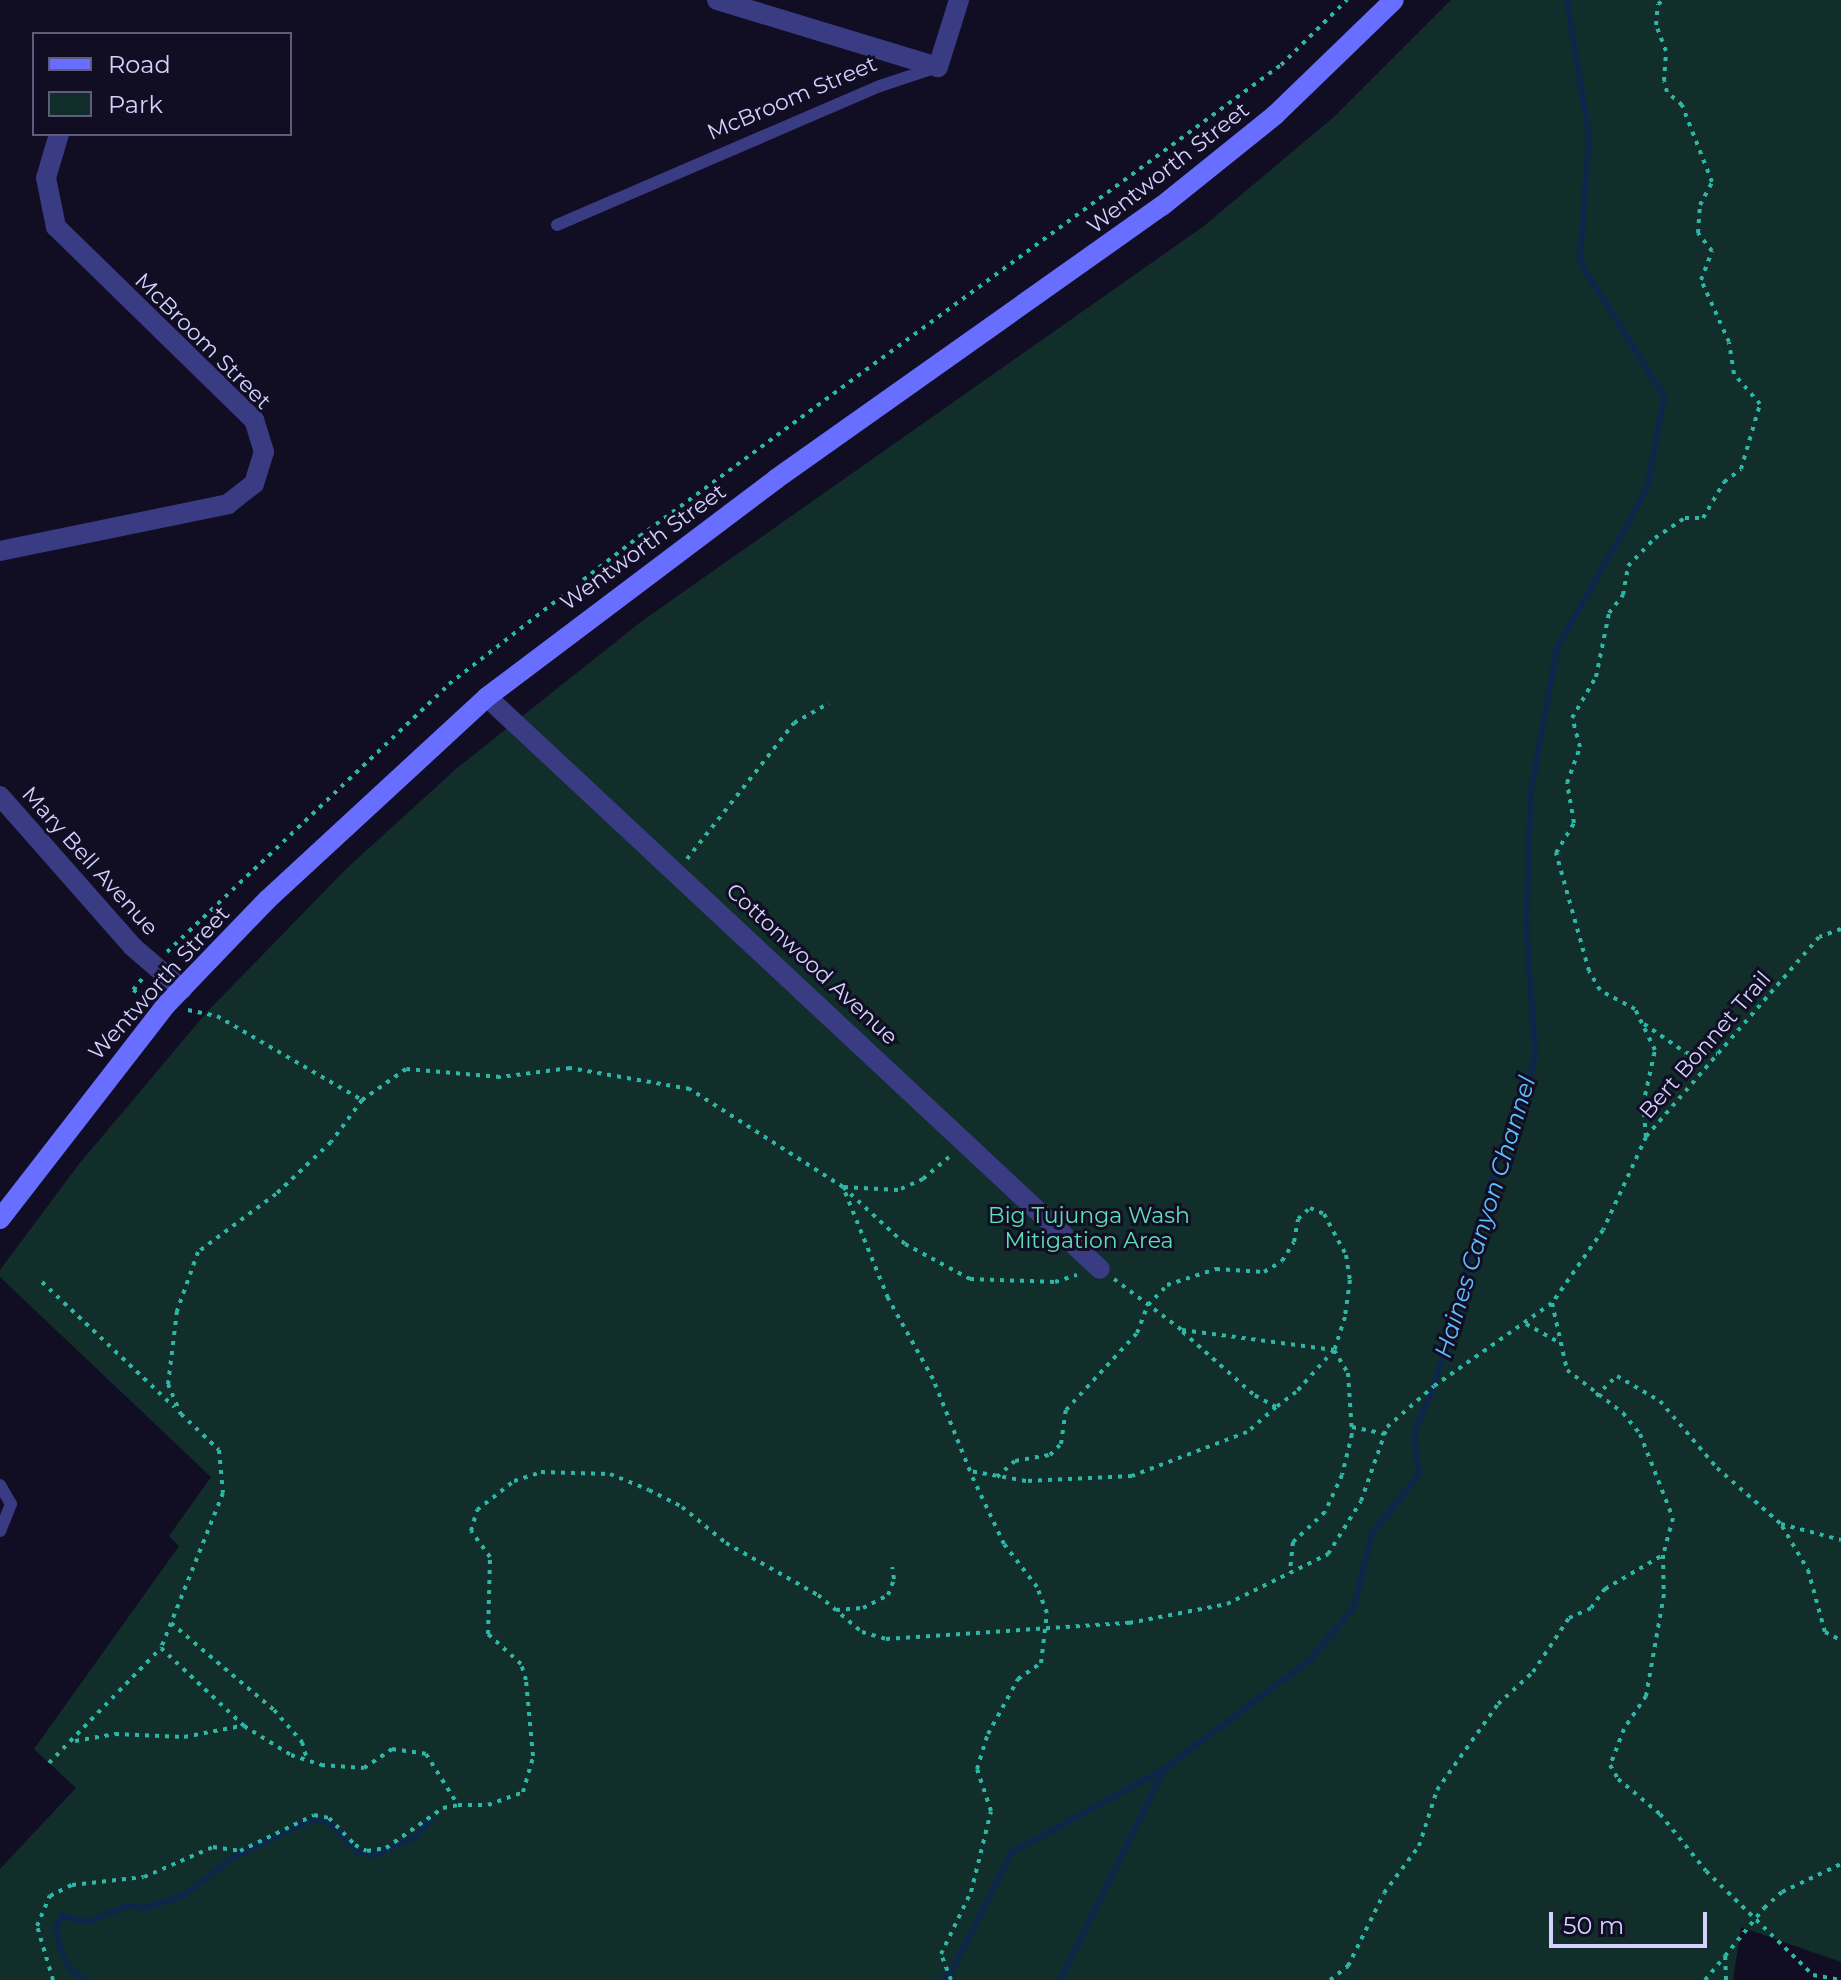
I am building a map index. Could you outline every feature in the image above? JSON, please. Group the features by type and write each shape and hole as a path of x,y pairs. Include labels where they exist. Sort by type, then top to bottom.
{"main road":[{"name":"Wentworth Street","path":"0,1219 165,1006 354,817 487,697 776,479 1162,206 1275,115 1394,0"}],"street":[{"path":"717,0 938,67 959,0"},
{"name":"McBroom Street","path":"0,551 228,504 254,484 264,452 254,420 56,227 46,178 58,136"},
{"name":"Cottonwood Avenue","path":"487,697 678,871 1100,1269"},
{"name":"Mary Bell Avenue","path":"0,796 152,967 182,989"}],"lane":[{"name":"McBroom Street","path":"557,225 880,86 938,67"},
{"path":"0,1485 11,1504 0,1531"}],"path":[{"path":"362,1100 217,1016 165,1006 133,990 152,967 449,684 653,527 1268,75 1347,0"},
{"path":"1646,1137 1643,1105 1655,1050 1635,1009 1600,990 1589,971 1556,853 1574,823 1567,783 1580,747 1572,718 1596,677 1609,613 1623,595 1628,566 1655,538 1685,518 1703,518 1724,482 1741,469 1760,404 1734,374 1729,342 1701,280 1712,251 1698,233 1700,205 1712,182 1682,105 1667,92 1664,81 1666,51 1656,25 1658,4 1664,0"},
{"path":"678,871 794,723 829,703"},
{"name":"Bert Bonnet Trail","path":"1385,1434 1434,1386 1552,1303 1603,1230 1646,1137 1819,937 1841,929"},
{"path":"1642,1023 1686,1053 1720,1053"},
{"path":"181,1414 168,1384 171,1348 177,1311 198,1252 276,1194 331,1142 362,1100 406,1069 500,1077 570,1068 690,1089 843,1187 905,1244 970,1279 1055,1282 1100,1269 1182,1330 1253,1394 1276,1407"},
{"path":"843,1187 898,1190 923,1179 965,1142"},
{"path":"843,1187 888,1298 933,1379 1004,1544 1037,1587 1047,1613 1041,1663 1018,1679 988,1734 977,1769 991,1811 971,1892 941,1954 951,1980"},
{"path":"970,1471 997,1477 1026,1481 1132,1476 1234,1438 1276,1407 1334,1350 1345,1317 1348,1267 1338,1234 1324,1214 1310,1208 1298,1219 1294,1242 1282,1261 1264,1272 1216,1269 1189,1274 1167,1285 1148,1305 1137,1333 1066,1410 1061,1444 1050,1455 1015,1461 997,1477"},
{"path":"42,1282 219,1450 225,1469 223,1493 206,1543 161,1648 75,1741 49,1763"},
{"path":"1552,1303 1567,1370 1596,1396 1623,1413 1657,1469 1673,1518 1663,1555 1664,1594 1646,1696 1624,1729 1610,1765 1813,1975 1841,1980"},
{"path":"1524,1324 1547,1332 1561,1345"},
{"path":"1182,1330 1334,1350"},
{"path":"1290,1573 1293,1542 1325,1512 1342,1475 1352,1427 1348,1373 1334,1350"},
{"path":"1596,1396 1617,1376 1660,1401 1717,1468 1781,1524 1808,1570 1825,1632 1841,1640"},
{"path":"53,1980 37,1926 50,1896 72,1885 144,1877 213,1847 240,1851 314,1815 329,1818 355,1845 367,1851 386,1848 443,1808 488,1805 523,1792 533,1756 526,1680 521,1664 488,1634 490,1557 471,1531 477,1510 514,1481 541,1472 610,1474 682,1507 726,1543 818,1595 862,1632 886,1639 1129,1623 1227,1604 1328,1554 1361,1501 1385,1434 1352,1427"},
{"path":"1781,1524 1841,1540"},
{"path":"1330,1980 1348,1966 1384,1893 1419,1846 1437,1790 1498,1704 1533,1672 1569,1618 1591,1608 1605,1589 1663,1555"},
{"path":"833,1610 863,1608 888,1595 894,1579 892,1567"},
{"path":"171,1623 274,1710 306,1748 307,1761"},
{"path":"161,1648 244,1726 307,1761 364,1768 392,1749 426,1754 458,1805"},
{"path":"75,1741 115,1734 184,1737 244,1726"},
{"path":"1705,1980 1782,1892 1841,1864"},
{"path":"1725,1956 1726,1980"}],"green space":[{"name":"Big Tujunga Wash Mitigation Area","path":"1451,0 1841,0 1841,1962 1741,1927 1733,1980 0,1980 0,1869 76,1788 34,1749 179,1546 169,1536 211,1477 0,1277 0,1270 79,1164 207,1012 346,869 456,769 642,621 1204,226 1335,116"}],"waterway":[{"name":"Haines Canyon Channel","path":"942,1980 949,1976 1012,1852 1164,1769 1311,1659 1354,1607 1372,1533 1419,1474 1414,1432 1434,1386 1499,1156 1527,1095 1535,1054 1526,921 1531,790 1557,648 1647,489 1664,396 1580,262 1589,136 1567,0"},
{"path":"1060,1980 1163,1772"},
{"path":"84,1980 69,1968 60,1948 56,1926 62,1916 88,1922 127,1906 144,1908 183,1896 234,1857 313,1819 329,1822 357,1852 375,1855 414,1838 431,1820"}]}
